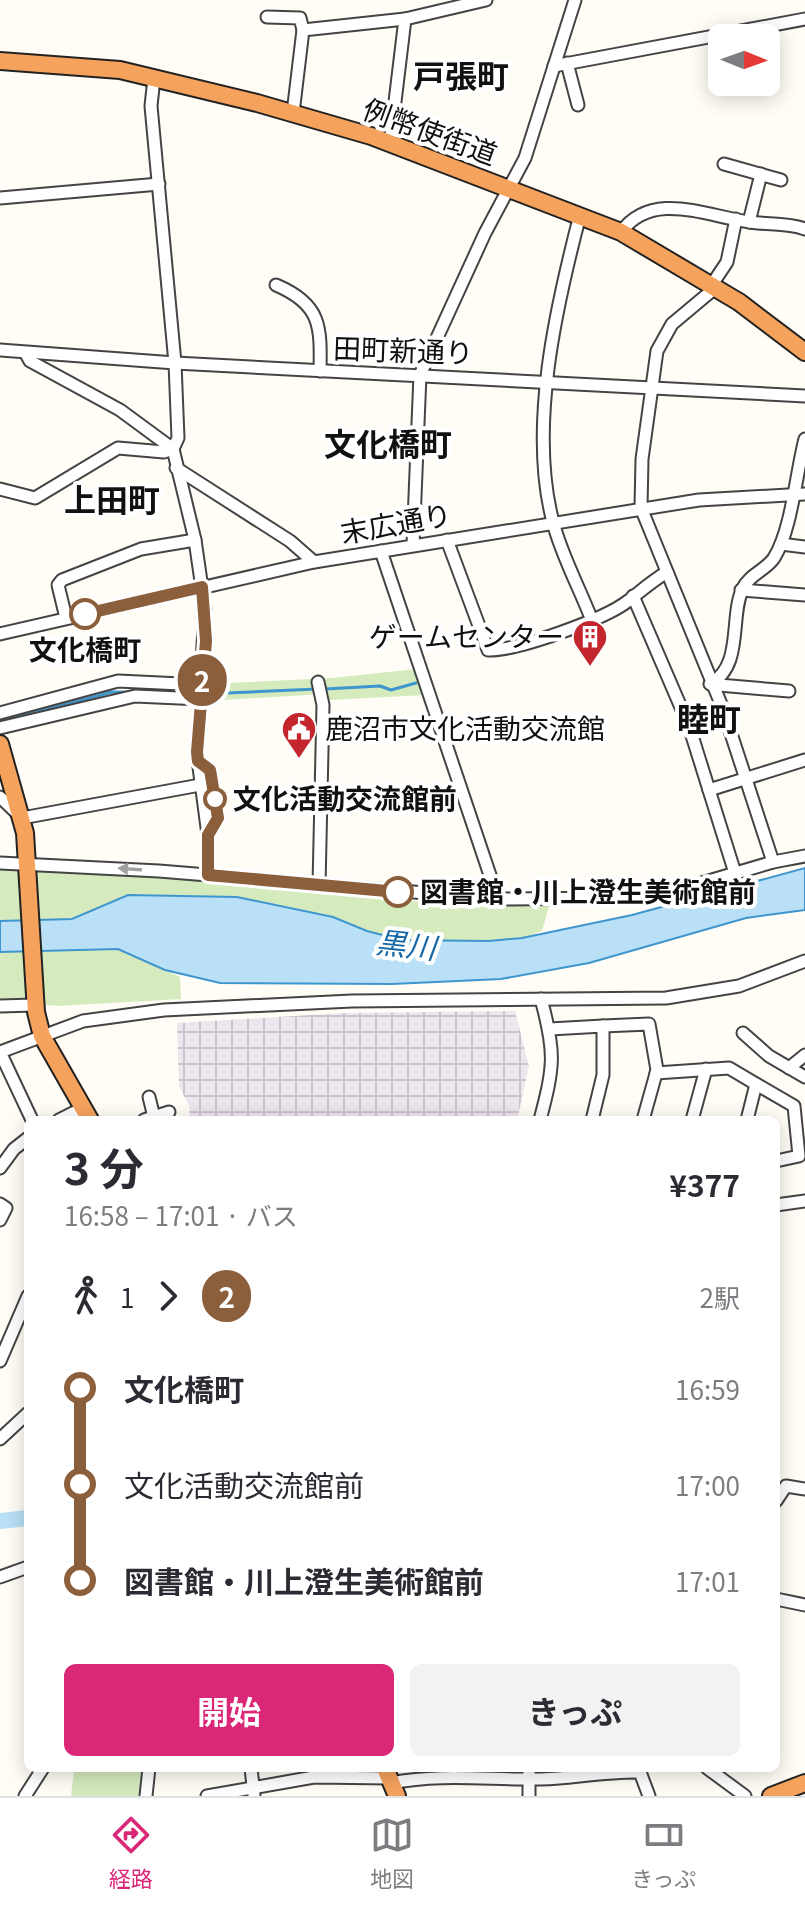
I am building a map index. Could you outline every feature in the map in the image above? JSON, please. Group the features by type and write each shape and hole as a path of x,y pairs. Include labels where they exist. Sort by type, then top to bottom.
{"highway":[{"name":"例幣使街道","path":"0,61 91,66 154,78 293,113 390,143 621,232 758,315 805,352"},
{"path":"0,744 3,770 22,818 34,1005 42,1036 86,1114"},
{"path":"771,1796 805,1783"}],"street":[{"path":"303,30 405,19 486,0"},
{"path":"413,545 420,375 507,189 525,158 560,64 575,0"},
{"path":"267,17 300,18 303,30 293,113"},
{"path":"390,143 405,19"},
{"path":"560,64 805,19"},
{"path":"560,64 578,105"},
{"path":"154,78 151,106 175,363 178,438 173,449 195,540 206,633 197,752 208,835 208,875"},
{"path":"724,164 781,180"},
{"path":"761,174 727,262 713,287 667,331 655,359 641,508 713,682 748,777 773,862"},
{"path":"0,198 159,184"},
{"path":"621,232 629,222 673,207 686,206 743,221 794,225 805,229"},
{"path":"580,215 559,292 549,347 544,462 553,523 591,618"},
{"path":"276,285 297,294 312,306 321,340 320,371"},
{"name":"田町新通り","path":"0,350 175,363 805,396"},
{"path":"26,354 30,361 120,410 173,449"},
{"path":"713,682 732,649 741,590 749,579 772,561 781,544 805,439"},
{"path":"0,489 35,498 118,448 164,452 173,449"},
{"path":"176,468 290,541 314,562"},
{"name":"末広通り","path":"0,634 314,562 641,508 727,497 805,494"},
{"path":"66,618 58,585 62,580 141,549 195,540"},
{"path":"447,540 488,650 529,644 591,618 633,596 667,572"},
{"path":"781,544 805,547"},
{"path":"381,551 498,899"},
{"path":"741,590 805,595"},
{"path":"633,596 689,726 735,873"},
{"path":"0,713 118,681 202,685"},
{"path":"318,682 323,705 319,886"},
{"path":"713,682 789,691"},
{"path":"0,728 135,696 201,699"},
{"path":"709,790 805,760"},
{"path":"0,797 22,818 200,785"},
{"path":"0,863 208,875 498,899 611,898 678,890 773,862 805,856"},
{"path":"30,1116 0,1052 83,1021 164,1010 352,1001 666,998 739,986 805,961"},
{"path":"541,999 550,1029 554,1068 541,1116"},
{"path":"0,1006 34,1005"},
{"path":"550,1029 649,1024 656,1073 644,1116"},
{"path":"593,1116 603,1075 603,1026"},
{"path":"743,1033 805,1077"},
{"path":"789,1068 805,1055"},
{"path":"656,1073 729,1068 800,1108 799,1156 780,1160"},
{"path":"693,1116 706,1069"},
{"path":"748,1116 756,1084"},
{"path":"149,1097 159,1116"},
{"path":"0,1168 24,1141"},
{"path":"780,1204 805,1201"},
{"path":"0,1204 6,1208 0,1220"},
{"path":"0,1361 24,1305"},
{"path":"0,1439 24,1417"},
{"path":"780,1495 786,1486 805,1489"},
{"path":"0,1577 24,1568"},
{"path":"780,1600 805,1605"},
{"path":"25,1796 40,1772"},
{"path":"146,1796 149,1772"},
{"path":"251,1772 254,1793"},
{"path":"207,1796 254,1793 339,1775 390,1781 578,1772"},
{"path":"640,1772 649,1796"},
{"path":"712,1772 745,1796"},
{"path":"529,1773 529,1796"}],"shaded area":[{"path":"515,1011 529,1066 518,1116 190,1116 189,1106 179,1086 177,1023 344,1013"}],"green space":[{"path":"417,669 426,695 329,700 323,694 206,701 207,684 332,678"},
{"path":"38,865 289,887 385,900 502,905 550,903 542,931 522,938 489,941 402,940 367,931 333,916 237,897 128,895 72,919 0,921 0,866"},
{"path":"118,949 180,977 181,999 58,1006 0,1001 0,952"},
{"path":"74,1772 146,1772 143,1796 71,1796"}],"water":[{"name":"黒川","path":"805,868 805,910 746,918 589,963 501,979 392,984 220,983 165,970 118,949 0,952 0,921 72,919 128,895 237,897 333,917 367,931 402,940 489,941 522,938 632,915"}],"waterway":[{"path":"325,689 380,686 391,690 416,683"},
{"path":"205,694 317,689"},
{"path":"6,720 112,692 197,693"},
{"path":"0,1521 24,1518"}],"bus line":[{"name":"2","path":"85,614 202,587 206,641 197,752 198,761 210,770 218,818 208,835 208,875 398,892"}],"place":[{"name":"文化橋町","path":"85,614"},
{"name":"ゲームセンター","path":"590,668"},
{"name":"鹿沼市文化活動交流館","path":"299,760"},
{"name":"文化活動交流館前","path":"215,799"},
{"name":"図書館・川上澄生美術館前","path":"398,892"}],"district":[{"name":"戸張町","path":"461,77"},
{"name":"文化橋町","path":"388,445"},
{"name":"上田町","path":"112,501"},
{"name":"睦町","path":"709,720"}]}
